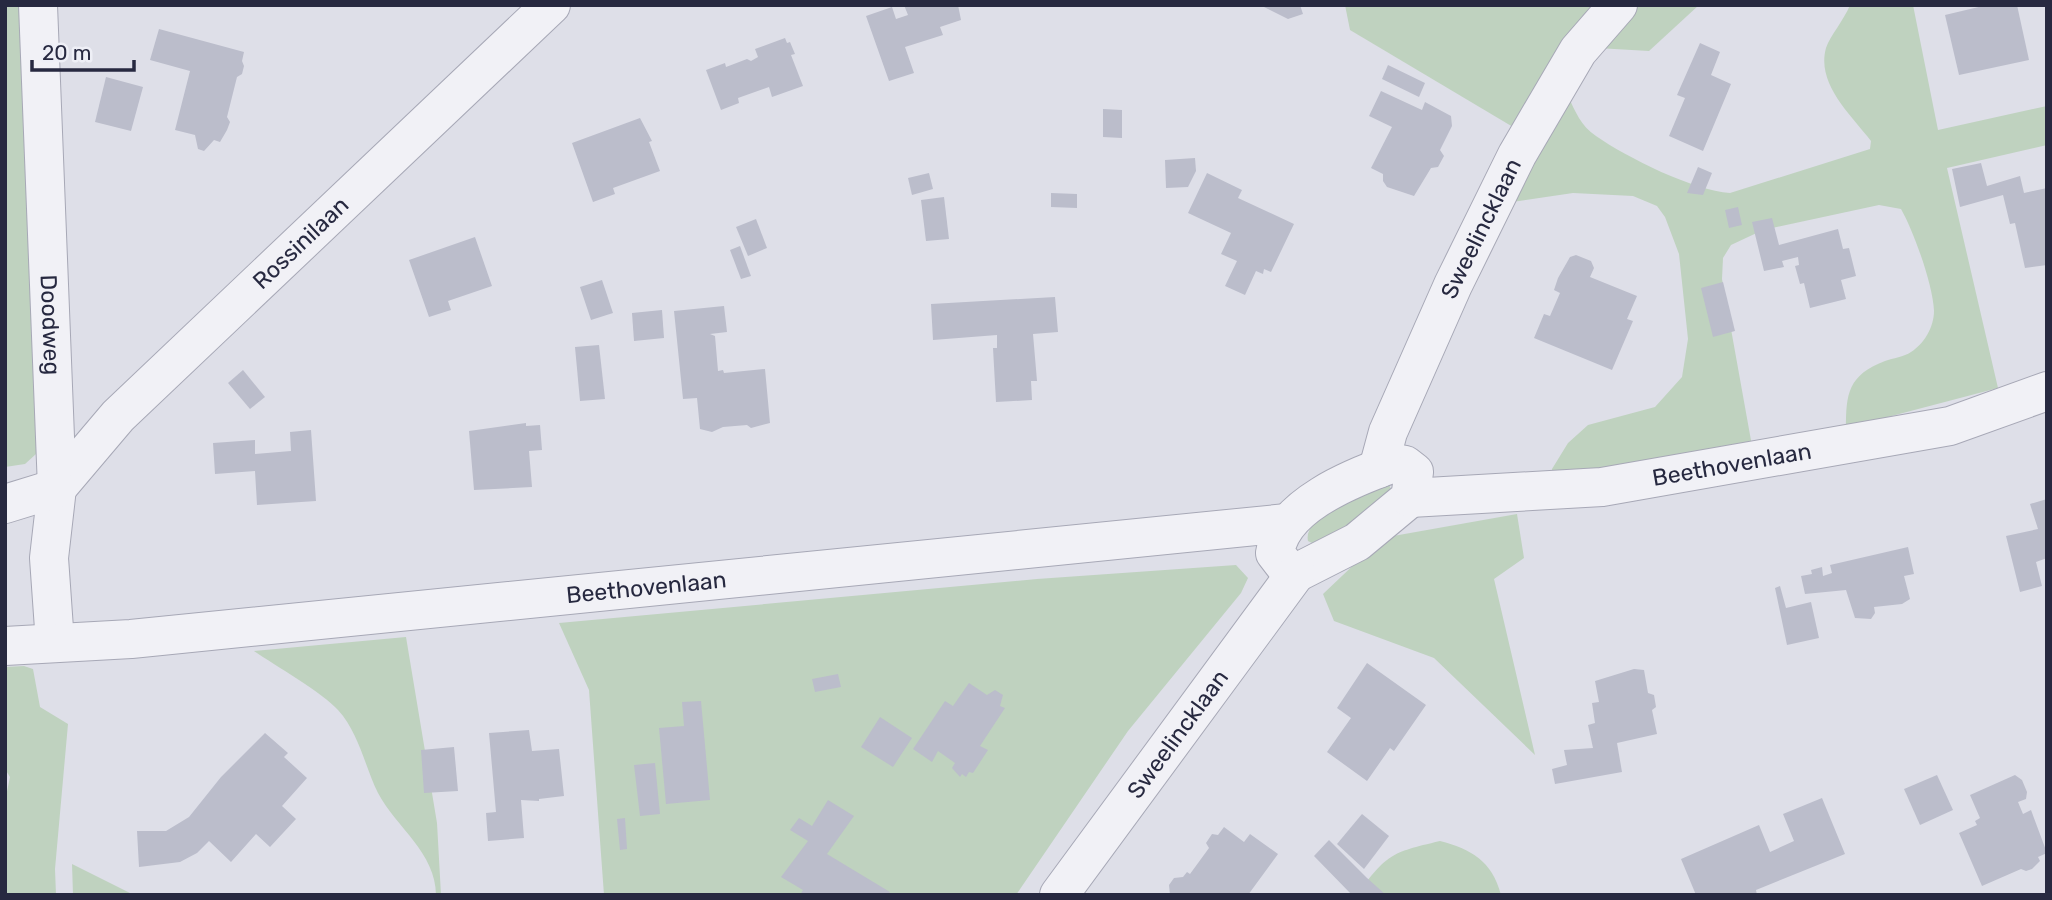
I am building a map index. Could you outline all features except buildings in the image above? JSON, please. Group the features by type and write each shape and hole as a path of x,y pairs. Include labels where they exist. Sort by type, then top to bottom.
{"street":[{"name":"Doodweg","path":"38,5 57,488 49,558 55,643"},
{"name":"Rossinilaan","path":"57,488 118,416 551,5"},
{"name":"Sweelincklaan","path":"1378,469 1388,432 1442,309 1517,155 1578,51 1618,5"},
{"name":"Beethovenlaan","path":"1410,498 1602,487 1950,426 2047,391"},
{"path":"1296,573 1285,566 1275,553 1277,539 1287,523 1346,482 1394,463 1405,464 1414,472 1410,498"},
{"path":"5,504 57,488"},
{"name":"Sweelincklaan","path":"1059,895 1296,573 1357,542 1410,498"},
{"name":"Beethovenlaan","path":"5,646 131,639 1287,523"}],"green space":[{"path":"5,5 28,5 40,316 36,454 25,464 5,467"},
{"path":"1345,5 1598,5 1513,127 1350,30"},
{"path":"1639,5 1699,5 1649,51 1597,48"},
{"path":"1850,5 1913,5 1938,130 2047,106 2047,145 1947,168 1998,388 1846,428 1847,405 1856,379 1885,361 1916,349 1927,335 1934,317 1927,273 1906,219 1901,209 1879,205 1763,230 1731,245 1723,258 1722,279 1752,446 1552,479 1552,469 1568,443 1588,425 1655,407 1682,377 1688,339 1679,254 1665,217 1657,206 1633,196 1573,193 1505,203 1568,96 1586,128 1596,136 1661,172 1715,191 1730,193 1870,149 1871,141 1837,98 1826,74 1824,61 1826,48"},
{"path":"1389,483 1391,490 1381,508 1312,543 1308,541 1309,531 1325,513"},
{"path":"1517,514 1524,558 1494,579 1535,755 1434,658 1334,621 1323,594 1382,538"},
{"path":"1236,565 1248,578 1241,593 1128,731 1016,895 604,895 589,690 559,623 1037,579"},
{"path":"406,637 437,823 441,895 436,895 434,880 422,853 378,793 345,719 322,696 254,651"},
{"path":"24,666 33,669 40,707 68,724 55,869 56,895 5,895 5,801 10,777 5,769 5,667"},
{"path":"1440,841 1479,858 1492,873 1501,895 1356,895 1375,871 1391,857"},
{"path":"72,864 134,895 73,895"}]}
